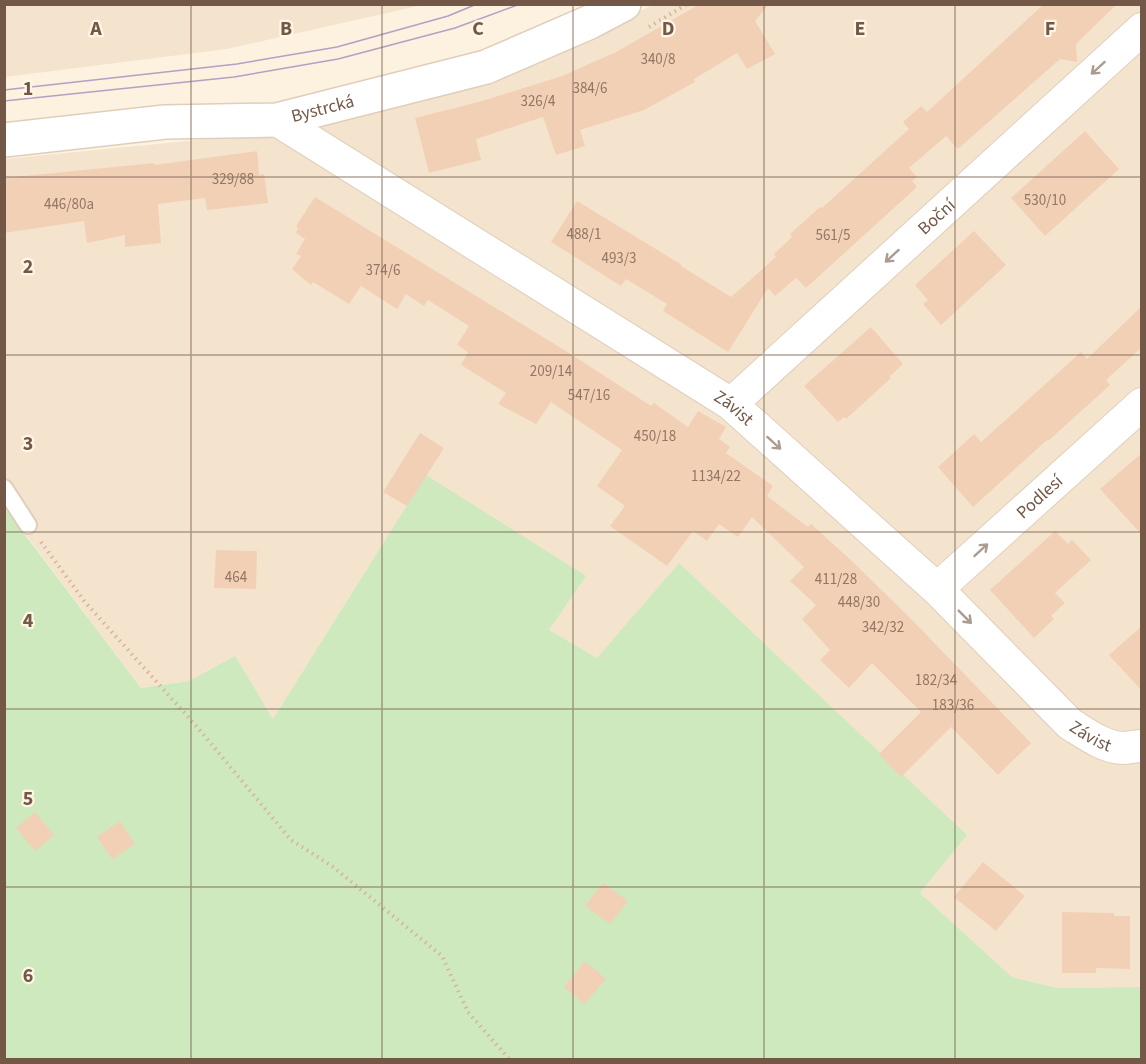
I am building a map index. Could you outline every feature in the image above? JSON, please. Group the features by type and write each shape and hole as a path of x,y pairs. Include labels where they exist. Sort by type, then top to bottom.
{"street":[{"name":"Bystrcká","path":"4,140 165,123 277,120 486,67 590,22 624,4"},
{"name":"Boční","path":"731,404 1142,29"},
{"name":"Závist","path":"277,120 731,404 937,589 1070,724 1112,746 1123,748 1142,746"},
{"name":"Podlesí","path":"937,589 1142,404"}],"lane":[{"path":"4,488 28,525"}],"path":[{"path":"28,525 85,602 198,728 291,840 332,866 442,956 468,1012 510,1059"}],"shaded area":[{"path":"4,5 422,5 227,49 5,77"},
{"path":"652,5 1141,5 1141,987 1057,988 1012,977 920,893 967,835 678,564 597,659 549,630 585,576 426,476 273,719 235,657 189,681 141,688 5,507 5,159 228,137 595,35"}],"green space":[{"path":"426,475 586,576 549,630 597,658 679,563 967,835 920,893 1012,977 1057,988 1141,987 1141,1059 5,1059 4,507 141,688 189,681 235,656 273,719"}],"building":[{"path":"700,4 769,4 755,21 775,54 747,69 737,53 694,79 695,82 644,110 580,130 585,146 556,155 543,117 476,139 481,160 429,173 415,118 482,101 562,76 616,52"},
{"path":"1044,4 1117,4 1076,44 1077,62 1060,59 958,149 946,136 909,168 917,177 912,181 917,187 806,288 796,278 775,296 768,288 728,352 663,311 667,304 626,279 621,286 551,242 577,201 731,297 776,257 774,254 792,237 790,234 909,129 903,122 921,106 927,112"},
{"path":"1085,131 1119,169 1045,236 1011,198"},
{"path":"257,151 259,175 264,174 268,203 207,210 205,198 158,204 161,243 125,247 125,235 87,243 84,221 4,233 4,178 154,163 154,165"},
{"path":"315,197 566,351 651,406 654,403 688,427 698,411 726,427 719,439 730,447 726,453 773,486 767,496 808,527 811,524 853,562 1031,743 998,775 951,727 901,777 879,754 921,712 872,663 849,688 820,660 830,650 802,619 816,605 790,581 804,567 752,517 738,537 719,524 707,541 693,531 667,566 610,526 625,506 597,486 622,450 551,402 536,424 498,404 506,393 461,365 468,352 457,345 469,326 428,300 424,306 406,294 397,309 361,286 349,304 313,282 311,285 292,269 301,256 296,254 305,239 296,233 298,228 296,226"},
{"path":"974,231 1006,265 941,325 923,304 928,300 915,285"},
{"path":"1142,306 1142,347 1106,380 1110,385 973,507 938,467 974,434 981,442 1081,352 1087,359"},
{"path":"871,327 903,364 846,419 844,417 838,422 804,386"},
{"path":"420,433 444,448 407,506 383,492"},
{"path":"1142,453 1142,535 1100,489"},
{"path":"1055,531 1068,544 1072,540 1091,560 1055,593 1065,603 1051,616 1054,619 1034,638 990,590"},
{"path":"216,550 257,551 256,589 214,588"},
{"path":"1142,626 1142,691 1109,655"},
{"path":"35,812 54,835 35,851 16,828"},
{"path":"120,821 135,844 112,859 97,837"},
{"path":"983,862 1025,896 996,931 954,897"},
{"path":"603,883 628,901 610,924 585,906"},
{"path":"1062,912 1114,913 1114,916 1130,916 1130,969 1096,968 1096,973 1062,973"},
{"path":"585,961 606,979 584,1004 564,987"}],"tram line":[{"path":"4,90 237,64 337,47 448,16 477,4"},
{"path":"4,101 234,77 338,59 455,28 520,4"}]}
